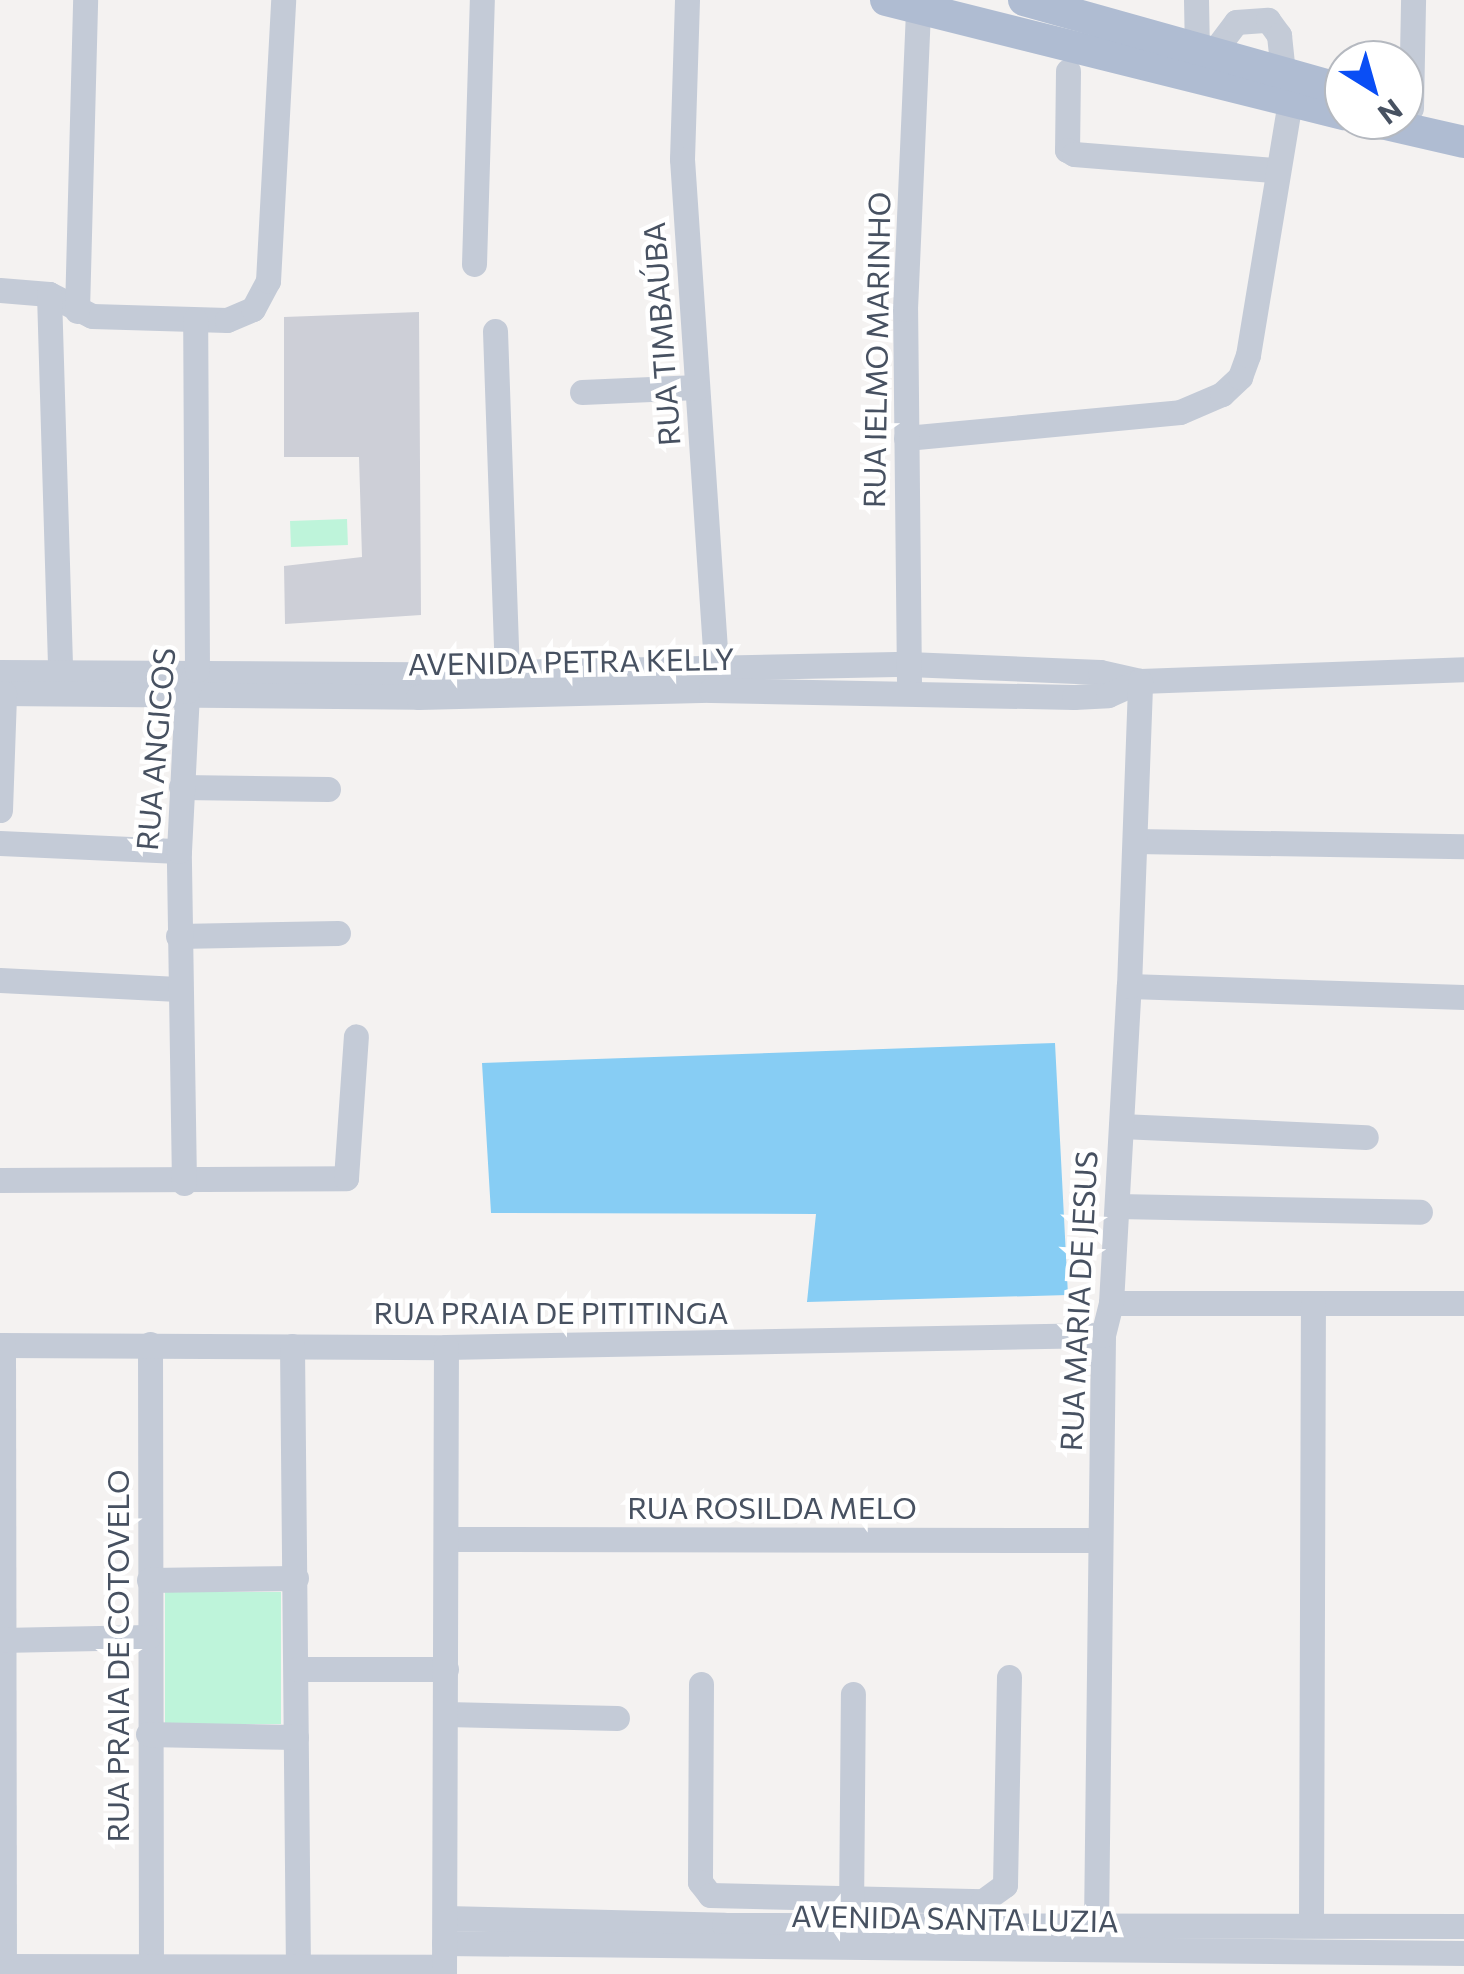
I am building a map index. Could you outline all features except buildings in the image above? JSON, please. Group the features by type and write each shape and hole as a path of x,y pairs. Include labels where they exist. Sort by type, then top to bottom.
{"main road":[{"path":"886,0 933,6 1290,84 1324,88"},
{"path":"1024,0 1204,52 1290,84 1324,103"},
{"path":"1424,111 1464,120"},
{"path":"1424,133 1464,142"}],"street":[{"path":"78,311 85,0"},
{"path":"0,290 49,294 78,311 195,320 228,320 254,309 268,281 283,0"},
{"path":"474,264 482,0"},
{"name":"RUA TIMBAÚBA","path":"686,0 682,159 716,664"},
{"path":"1196,0 1204,52"},
{"path":"1196,0 1236,22"},
{"path":"1411,40 1412,0"},
{"name":"RUA IELMO MARINHO","path":"909,692 904,309 933,6"},
{"path":"906,438 1180,412 1222,394 1240,377 1248,355 1290,84 1276,27 1246,16 1204,52"},
{"path":"1068,71 1068,150 1074,154 1275,170"},
{"path":"49,294 60,671"},
{"name":"RUA ANGICOS","path":"184,1183 178,851 192,681 195,320"},
{"path":"495,331 507,670"},
{"path":"582,392 698,387"},
{"name":"AVENIDA PETRA KELLY","path":"1,686 716,664 908,664 1100,672 1140,681 1464,670"},
{"name":"AVENIDA PETRA KELLY","path":"1,686 60,671 192,681 1091,696 1140,681"},
{"name":"RUA MARIA DE JESUS","path":"1096,1926 1103,1335 1110,1303 1129,986 1140,681"},
{"path":"0,810 1,686"},
{"path":"181,787 328,790"},
{"path":"1135,841 1464,846"},
{"path":"0,842 178,851"},
{"path":"178,936 338,932"},
{"path":"0,980 178,989"},
{"path":"1129,986 1464,997"},
{"path":"0,1180 184,1183 346,1178 356,1036"},
{"path":"1121,1126 1366,1137"},
{"path":"1116,1206 1420,1212"},
{"path":"1110,1303 1464,1303"},
{"path":"1311,1925 1313,1304"},
{"name":"RUA PRAIA DE PITITINGA","path":"1,1345 446,1346 1103,1335"},
{"name":"RUA PRAIA DE COTOVELO","path":"150,1344 151,1968"},
{"path":"1,1345 1,1672 12,1968 234,1972 298,1969 444,1950 446,1346"},
{"path":"292,1346 298,1969"},
{"name":"RUA ROSILDA MELO","path":"446,1540 1099,1540"},
{"path":"149,1580 296,1578"},
{"path":"2,1640 148,1637"},
{"path":"296,1669 446,1669"},
{"path":"701,1684 704,1890 717,1897 851,1912 982,1901 1001,1893 1010,1677"},
{"path":"851,1912 853,1694"},
{"path":"446,1714 617,1718"},
{"path":"148,1734 296,1738"},
{"name":"AVENIDA SANTA LUZIA","path":"444,1950 851,1912 1096,1926 1464,1926"},
{"name":"AVENIDA SANTA LUZIA","path":"444,1950 1080,1964 1464,1953"}],"green space":[{"path":"347,519 348,545 291,547 290,521"},
{"path":"165,1592 281,1592 281,1724 165,1724"}],"water":[{"path":"1055,1043 1068,1295 807,1302 816,1214 491,1213 482,1063"}]}
